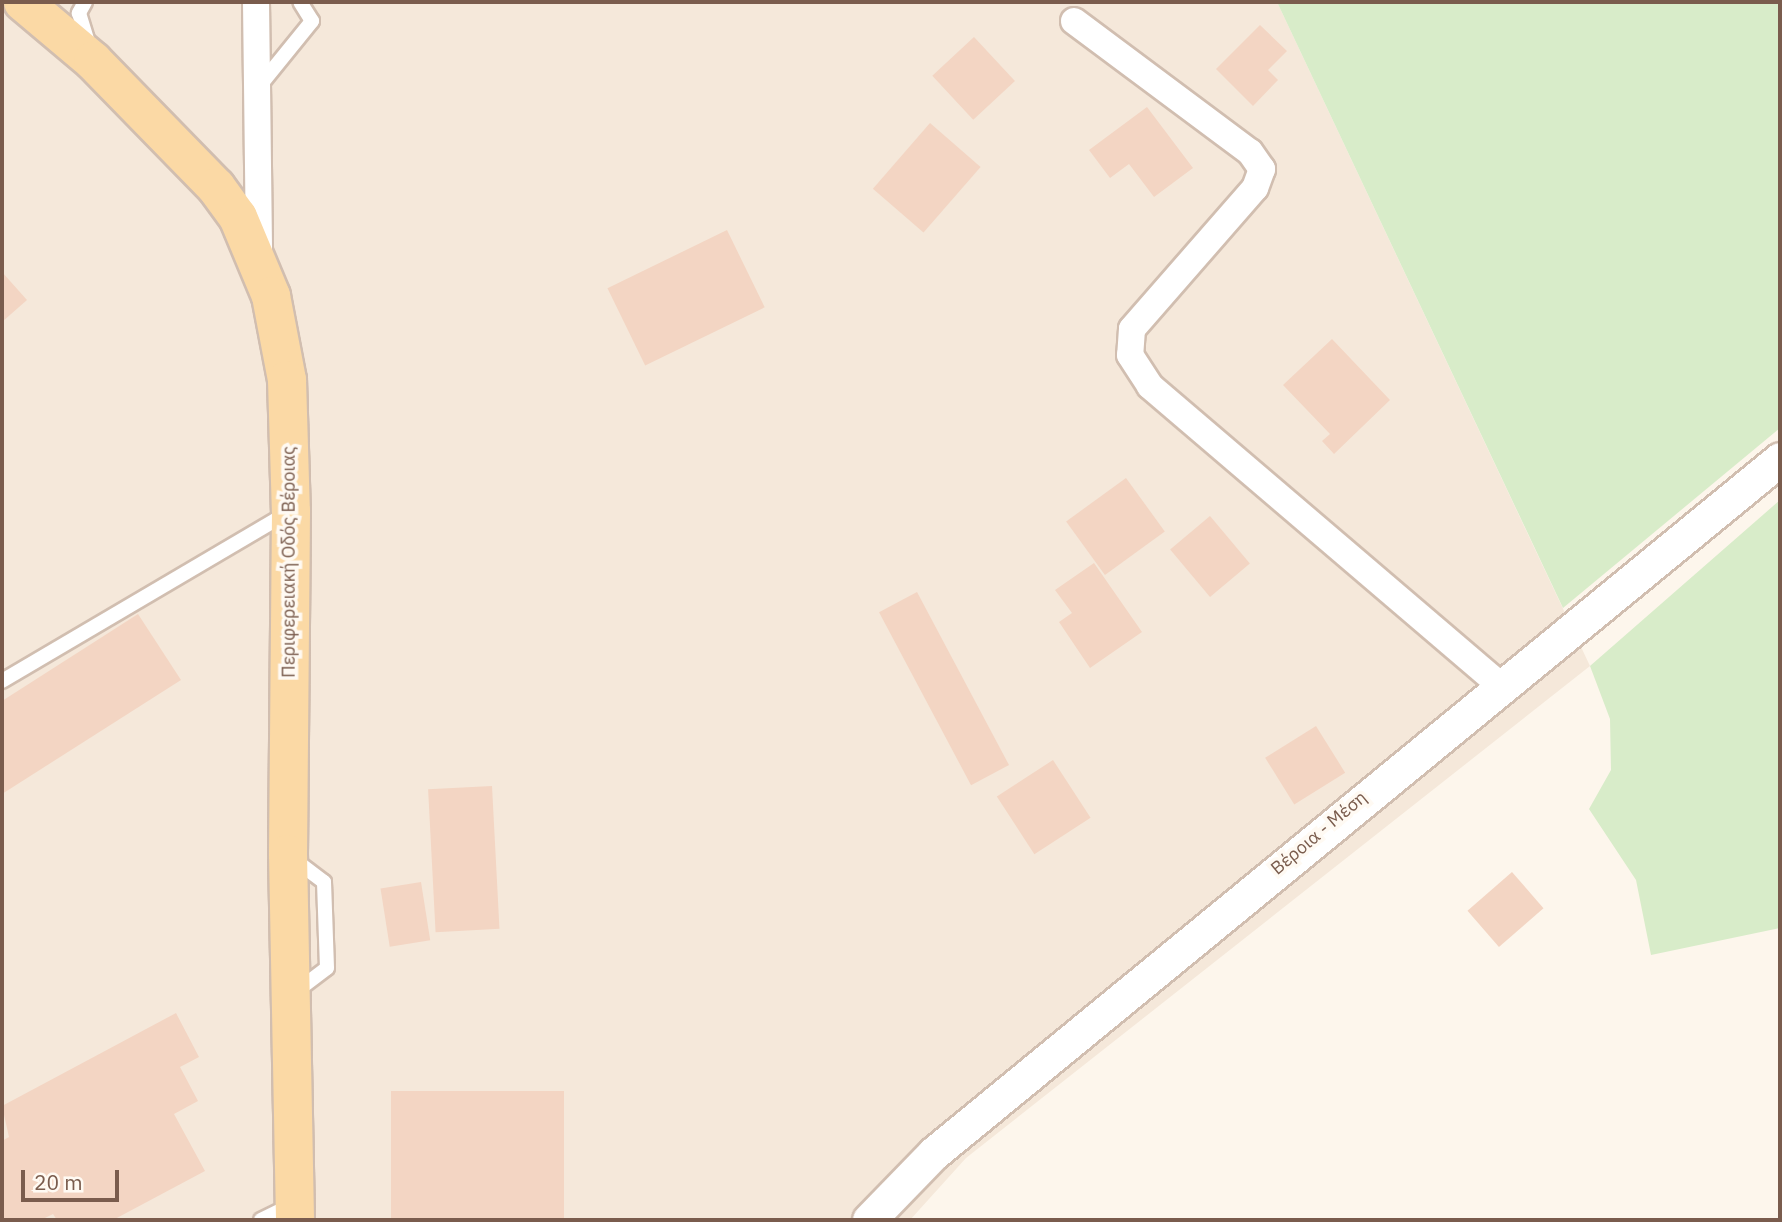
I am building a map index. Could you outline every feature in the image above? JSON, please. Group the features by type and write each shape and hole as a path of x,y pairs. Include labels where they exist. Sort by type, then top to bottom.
{"main road":[{"name":"Περιφερειακή Οδός Βέροιας","path":"23,2 93,61 216,187 258,262 287,380 291,510 288,854 295,1212"}],"street":[{"path":"256,2 260,84 258,262"},
{"path":"1074,21 1250,152 1262,169 1255,188 1132,329 1130,355 1150,386 1499,684"},
{"name":"Βέροια - Μέση","path":"869,1220 934,1153 1499,684 1780,459"}],"lane":[{"path":"85,2 79,13 93,61"},
{"path":"260,84 312,21 300,2"},
{"path":"2,681 291,510"},
{"path":"261,1220 295,1212"}],"shaded area":[{"path":"2,2 1277,2 1590,666 966,1158 910,1220 2,1220"}],"green space":[{"path":"1277,2 1780,2 1780,428 1563,608"},
{"path":"1780,500 1780,928 1651,955 1636,880 1589,809 1611,770 1610,719 1590,666"}],"building":[{"path":"1260,25 1287,51 1268,70 1278,80 1253,106 1216,69"},
{"path":"974,37 1015,81 973,120 932,76"},
{"path":"1147,107 1193,168 1154,197 1129,164 1110,178 1089,150"},
{"path":"930,123 981,167 923,233 873,189"},
{"path":"727,230 765,307 645,366 607,288"},
{"path":"2,272 27,300 2,322"},
{"path":"1332,339 1390,400 1334,454 1322,441 1330,434 1283,385"},
{"path":"1126,478 1165,531 1105,575 1066,521"},
{"path":"1210,516 1250,563 1210,597 1170,549"},
{"path":"1094,563 1142,632 1090,668 1059,622 1072,613 1055,590"},
{"path":"917,592 1009,765 971,785 879,612"},
{"path":"138,614 181,680 2,794 2,701"},
{"path":"1316,726 1345,773 1294,804 1265,758"},
{"path":"1053,760 1091,818 1034,854 997,796"},
{"path":"492,786 499,929 436,932 428,789"},
{"path":"1512,872 1543,908 1499,947 1467,911"},
{"path":"421,882 430,940 390,947 381,888"},
{"path":"176,1013 199,1057 180,1067 198,1101 174,1114 205,1171 113,1220 57,1220 53,1214 41,1220 2,1220 2,1141 9,1137 2,1106"},
{"path":"391,1091 564,1091 564,1220 391,1220"}]}
